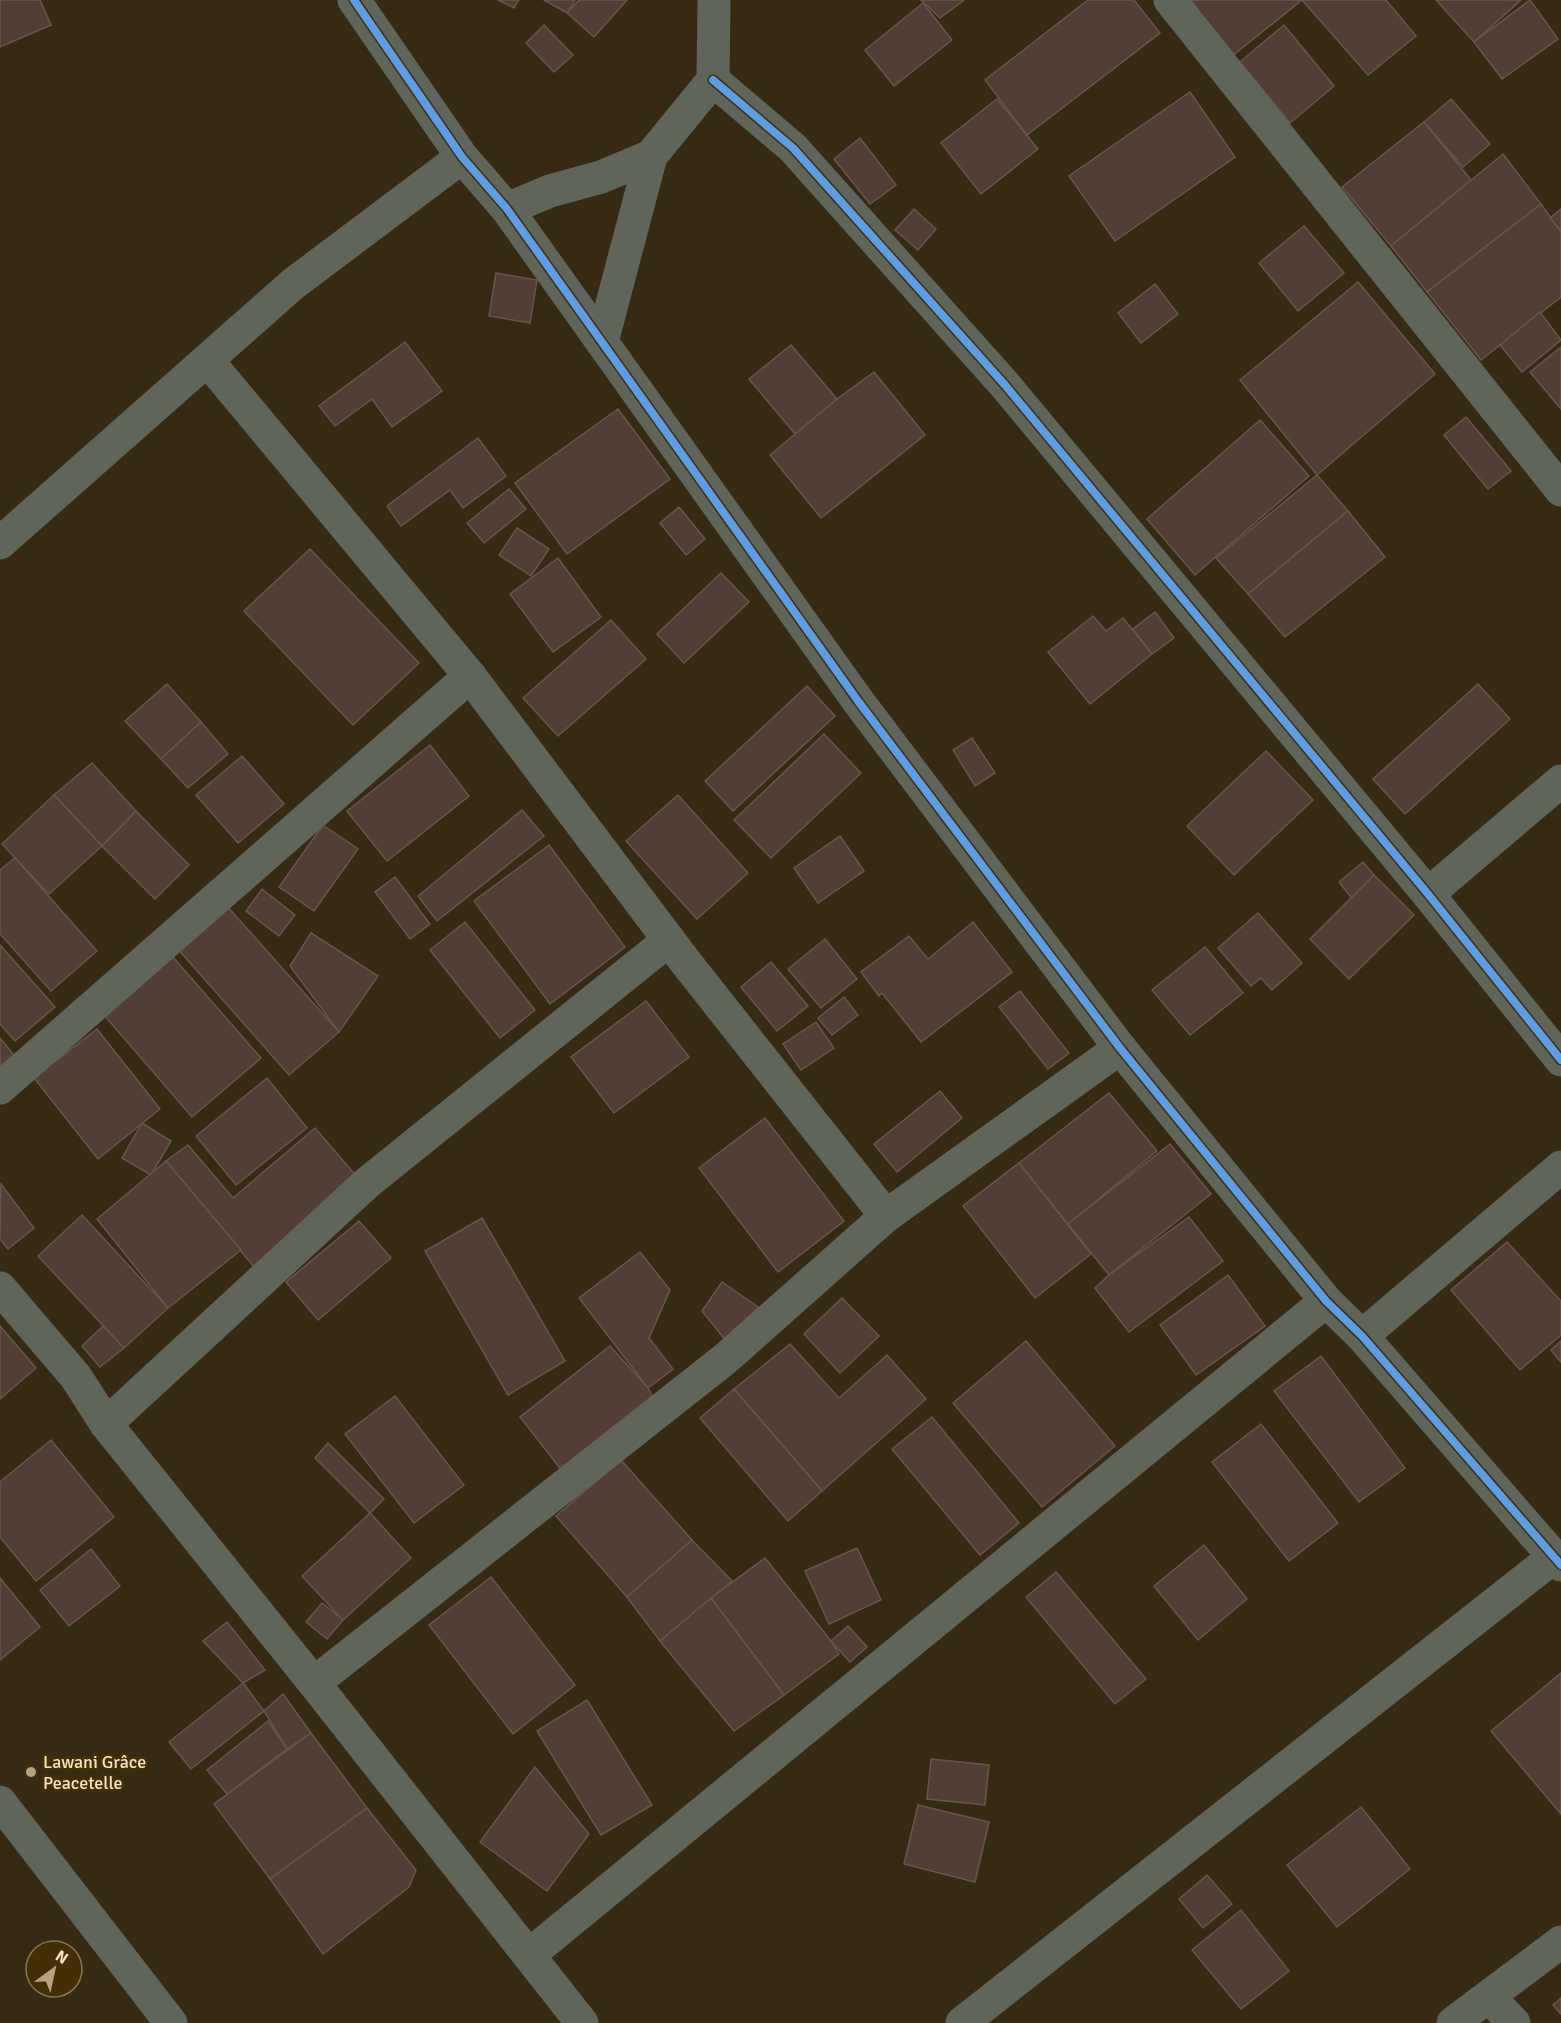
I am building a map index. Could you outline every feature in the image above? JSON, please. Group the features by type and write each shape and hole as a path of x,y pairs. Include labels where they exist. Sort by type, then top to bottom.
{"street":[{"path":"354,0 462,157 507,209 858,701 1120,1048 1326,1301 1362,1336 1557,1561 962,2023"},
{"path":"602,342 651,156 713,80 714,0"},
{"path":"1170,0 1561,490"},
{"path":"713,80 793,148 1005,385 1428,894 1561,1060"},
{"path":"507,209 550,191 601,177 651,156"},
{"path":"0,543 293,284 462,157"},
{"path":"208,361 470,676 669,940 886,1216"},
{"path":"0,1088 470,676"},
{"path":"1428,894 1561,781"},
{"path":"106,1424 367,1183 669,940"},
{"path":"314,1683 724,1359 886,1216 1120,1048"},
{"path":"1362,1336 1561,1167"},
{"path":"0,1288 76,1377 106,1424 582,2023"},
{"path":"529,1955 1326,1301"},
{"path":"0,1802 171,2023"},
{"path":"1453,2023 1561,1942"},
{"path":"1489,1996 1514,2023"}],"building":[{"path":"0,0 40,0 51,25 0,47"},
{"path":"498,0 519,0 514,8"},
{"path":"544,0 575,0 567,13"},
{"path":"579,0 627,0 594,37 567,13"},
{"path":"921,0 964,0 940,18"},
{"path":"1088,0 1134,0 1160,33 1027,135 985,80"},
{"path":"1185,0 1302,0 1231,57"},
{"path":"1302,0 1386,0 1416,36 1368,75"},
{"path":"1436,0 1521,0 1474,42"},
{"path":"1530,0 1558,39 1502,79 1474,42"},
{"path":"923,3 952,40 894,86 865,50"},
{"path":"544,25 573,55 554,72 526,43"},
{"path":"1284,25 1334,86 1290,123 1240,62"},
{"path":"1190,92 1235,157 1115,241 1069,176"},
{"path":"997,99 1038,149 981,194 941,143"},
{"path":"1451,99 1490,144 1463,167 1424,122"},
{"path":"1424,122 1471,180 1391,246 1342,187"},
{"path":"860,138 896,185 870,204 834,159"},
{"path":"1503,154 1541,204 1427,292 1391,246"},
{"path":"1541,204 1561,232 1561,297 1481,360 1427,292"},
{"path":"914,209 936,229 918,250 895,230"},
{"path":"1561,209 1561,231 1550,218"},
{"path":"1304,226 1344,273 1298,311 1259,263"},
{"path":"496,273 537,280 530,323 489,316"},
{"path":"1358,282 1435,374 1317,475 1240,380"},
{"path":"1155,284 1178,314 1141,343 1118,313"},
{"path":"1540,312 1561,340 1522,372 1500,345"},
{"path":"405,342 442,391 392,427 372,399 335,426 319,406"},
{"path":"791,345 837,399 795,434 749,379"},
{"path":"1561,347 1561,409 1530,372"},
{"path":"874,372 925,435 821,518 770,455 837,399"},
{"path":"618,409 670,479 567,554 515,483"},
{"path":"1466,417 1511,471 1488,489 1444,435"},
{"path":"1260,420 1309,476 1195,575 1147,519"},
{"path":"478,438 506,476 463,508 450,490 401,526 387,506"},
{"path":"1317,475 1348,511 1248,594 1216,558"},
{"path":"509,489 526,509 484,543 467,523"},
{"path":"679,507 705,539 686,555 660,523"},
{"path":"1348,511 1385,557 1285,637 1248,594"},
{"path":"517,528 549,549 531,576 499,555"},
{"path":"310,549 419,663 353,725 244,611"},
{"path":"558,558 601,617 553,652 510,594"},
{"path":"721,573 749,602 684,663 657,634"},
{"path":"1155,612 1174,638 1152,654 1133,629"},
{"path":"1093,616 1106,631 1123,618 1152,654 1090,704 1048,652"},
{"path":"611,620 646,659 558,736 523,698"},
{"path":"167,684 201,722 161,759 125,721"},
{"path":"1478,684 1510,719 1405,814 1373,779"},
{"path":"807,686 835,716 733,811 705,781"},
{"path":"201,722 228,754 188,788 161,759"},
{"path":"824,734 861,773 771,858 734,820"},
{"path":"972,738 995,773 975,786 953,750"},
{"path":"430,745 469,796 387,861 347,811"},
{"path":"1266,751 1313,800 1234,875 1187,826"},
{"path":"242,756 284,804 238,843 196,795"},
{"path":"92,763 136,811 102,846 54,795"},
{"path":"54,795 102,846 49,894 2,844"},
{"path":"678,795 748,873 697,919 626,841"},
{"path":"522,810 544,836 437,921 418,896"},
{"path":"136,811 189,865 155,899 102,846"},
{"path":"323,825 358,849 314,911 279,887"},
{"path":"840,836 864,871 818,903 794,868"},
{"path":"549,845 625,947 550,1004 474,901"},
{"path":"15,858 97,951 51,991 0,934 0,870"},
{"path":"1363,862 1383,886 1358,906 1339,882"},
{"path":"1374,875 1414,915 1349,979 1310,939"},
{"path":"395,877 430,924 410,939 375,892"},
{"path":"262,889 295,915 279,936 246,911"},
{"path":"226,905 339,1032 289,1075 177,948"},
{"path":"1258,913 1302,963 1272,990 1261,978 1251,986 1218,948"},
{"path":"465,922 535,1010 500,1038 430,950"},
{"path":"973,922 1012,972 921,1042 882,993 879,996 861,972 909,936 928,959"},
{"path":"311,933 378,976 339,1032 290,966"},
{"path":"825,939 857,979 821,1008 788,969"},
{"path":"0,945 55,1007 15,1041 0,1024"},
{"path":"1205,947 1243,993 1190,1035 1152,990"},
{"path":"172,956 261,1058 192,1117 104,1015"},
{"path":"771,962 808,1006 777,1031 741,987"},
{"path":"1020,991 1069,1053 1048,1069 999,1007"},
{"path":"844,997 858,1015 832,1035 818,1018"},
{"path":"646,1001 689,1057 614,1113 571,1057"},
{"path":"816,1022 834,1048 801,1070 783,1044"},
{"path":"97,1029 160,1109 98,1159 34,1078"},
{"path":"0,1038 18,1060 0,1075"},
{"path":"267,1078 307,1128 236,1185 196,1136"},
{"path":"940,1091 962,1118 897,1172 874,1144"},
{"path":"1109,1093 1157,1151 1068,1224 1019,1163"},
{"path":"765,1118 844,1221 778,1272 699,1168"},
{"path":"142,1123 171,1141 151,1175 122,1158"},
{"path":"315,1128 358,1178 254,1267 166,1161 188,1145 233,1198"},
{"path":"1170,1144 1211,1194 1109,1275 1068,1224"},
{"path":"166,1161 241,1250 168,1308 97,1219"},
{"path":"1019,1163 1091,1254 1035,1298 963,1206"},
{"path":"1,1184 34,1228 8,1249 0,1239"},
{"path":"82,1215 168,1308 124,1348 38,1256"},
{"path":"1189,1217 1223,1261 1129,1332 1095,1288 1109,1275"},
{"path":"482,1218 565,1361 508,1395 425,1251"},
{"path":"359,1221 391,1258 318,1320 286,1282"},
{"path":"1507,1242 1561,1301 1561,1335 1520,1370 1451,1290"},
{"path":"640,1252 670,1290 649,1338 673,1369 648,1388 579,1298"},
{"path":"1228,1275 1265,1326 1196,1375 1160,1325"},
{"path":"722,1282 758,1307 731,1347 702,1311"},
{"path":"842,1298 879,1336 840,1373 804,1334"},
{"path":"0,1326 36,1368 0,1399"},
{"path":"103,1326 124,1348 100,1367 82,1346"},
{"path":"1026,1341 1115,1446 1042,1507 953,1403"},
{"path":"1561,1341 1561,1362 1551,1350"},
{"path":"790,1344 839,1398 887,1355 926,1399 822,1491 734,1389"},
{"path":"610,1346 648,1388 657,1406 566,1476 520,1417"},
{"path":"1321,1356 1405,1468 1359,1502 1274,1391"},
{"path":"734,1389 822,1491 788,1521 700,1418"},
{"path":"395,1396 464,1485 414,1523 345,1434"},
{"path":"932,1417 1019,1523 980,1555 892,1449"},
{"path":"1261,1424 1338,1523 1289,1561 1212,1462"},
{"path":"51,1440 114,1517 36,1581 0,1537 0,1482"},
{"path":"328,1443 384,1499 370,1513 315,1458"},
{"path":"621,1460 692,1540 627,1597 556,1516"},
{"path":"370,1513 411,1558 343,1620 302,1576"},
{"path":"692,1540 732,1581 660,1641 627,1597"},
{"path":"1204,1545 1247,1599 1198,1640 1154,1586"},
{"path":"857,1548 881,1600 829,1624 805,1571"},
{"path":"91,1549 120,1586 69,1626 40,1590"},
{"path":"765,1558 839,1654 784,1695 711,1598"},
{"path":"1056,1572 1146,1679 1115,1704 1026,1597"},
{"path":"491,1577 575,1685 513,1734 429,1625"},
{"path":"0,1578 40,1627 0,1660"},
{"path":"711,1598 784,1695 734,1731 660,1641"},
{"path":"322,1603 343,1620 327,1639 306,1622"},
{"path":"227,1622 265,1670 243,1683 203,1641"},
{"path":"848,1626 867,1647 850,1662 831,1641"},
{"path":"1561,1673 1561,1814 1491,1731"},
{"path":"243,1683 264,1711 191,1769 169,1742"},
{"path":"283,1694 311,1733 287,1749 264,1711"},
{"path":"587,1700 652,1805 601,1835 537,1731"},
{"path":"268,1721 287,1749 227,1794 207,1770"},
{"path":"311,1733 367,1808 270,1879 214,1804"},
{"path":"931,1759 989,1765 985,1805 927,1799"},
{"path":"535,1767 589,1834 547,1891 480,1842"},
{"path":"918,1805 989,1822 975,1882 904,1864"},
{"path":"1361,1807 1410,1869 1337,1927 1287,1865"},
{"path":"367,1808 416,1870 409,1887 323,1954 270,1879"},
{"path":"1207,1875 1232,1904 1203,1928 1179,1899"},
{"path":"1241,1910 1289,1971 1241,2009 1192,1950"},
{"path":"1561,1998 1561,2014 1553,2005"}],"cycle path":[{"path":"354,0 462,157 507,209 858,701 1120,1048 1326,1301 1362,1336 1561,1565"},
{"path":"713,80 793,148 1005,385 1428,894 1561,1060"}],"place":[{"name":"Lawani Grâce Peacetelle","path":"31,1772"}]}
